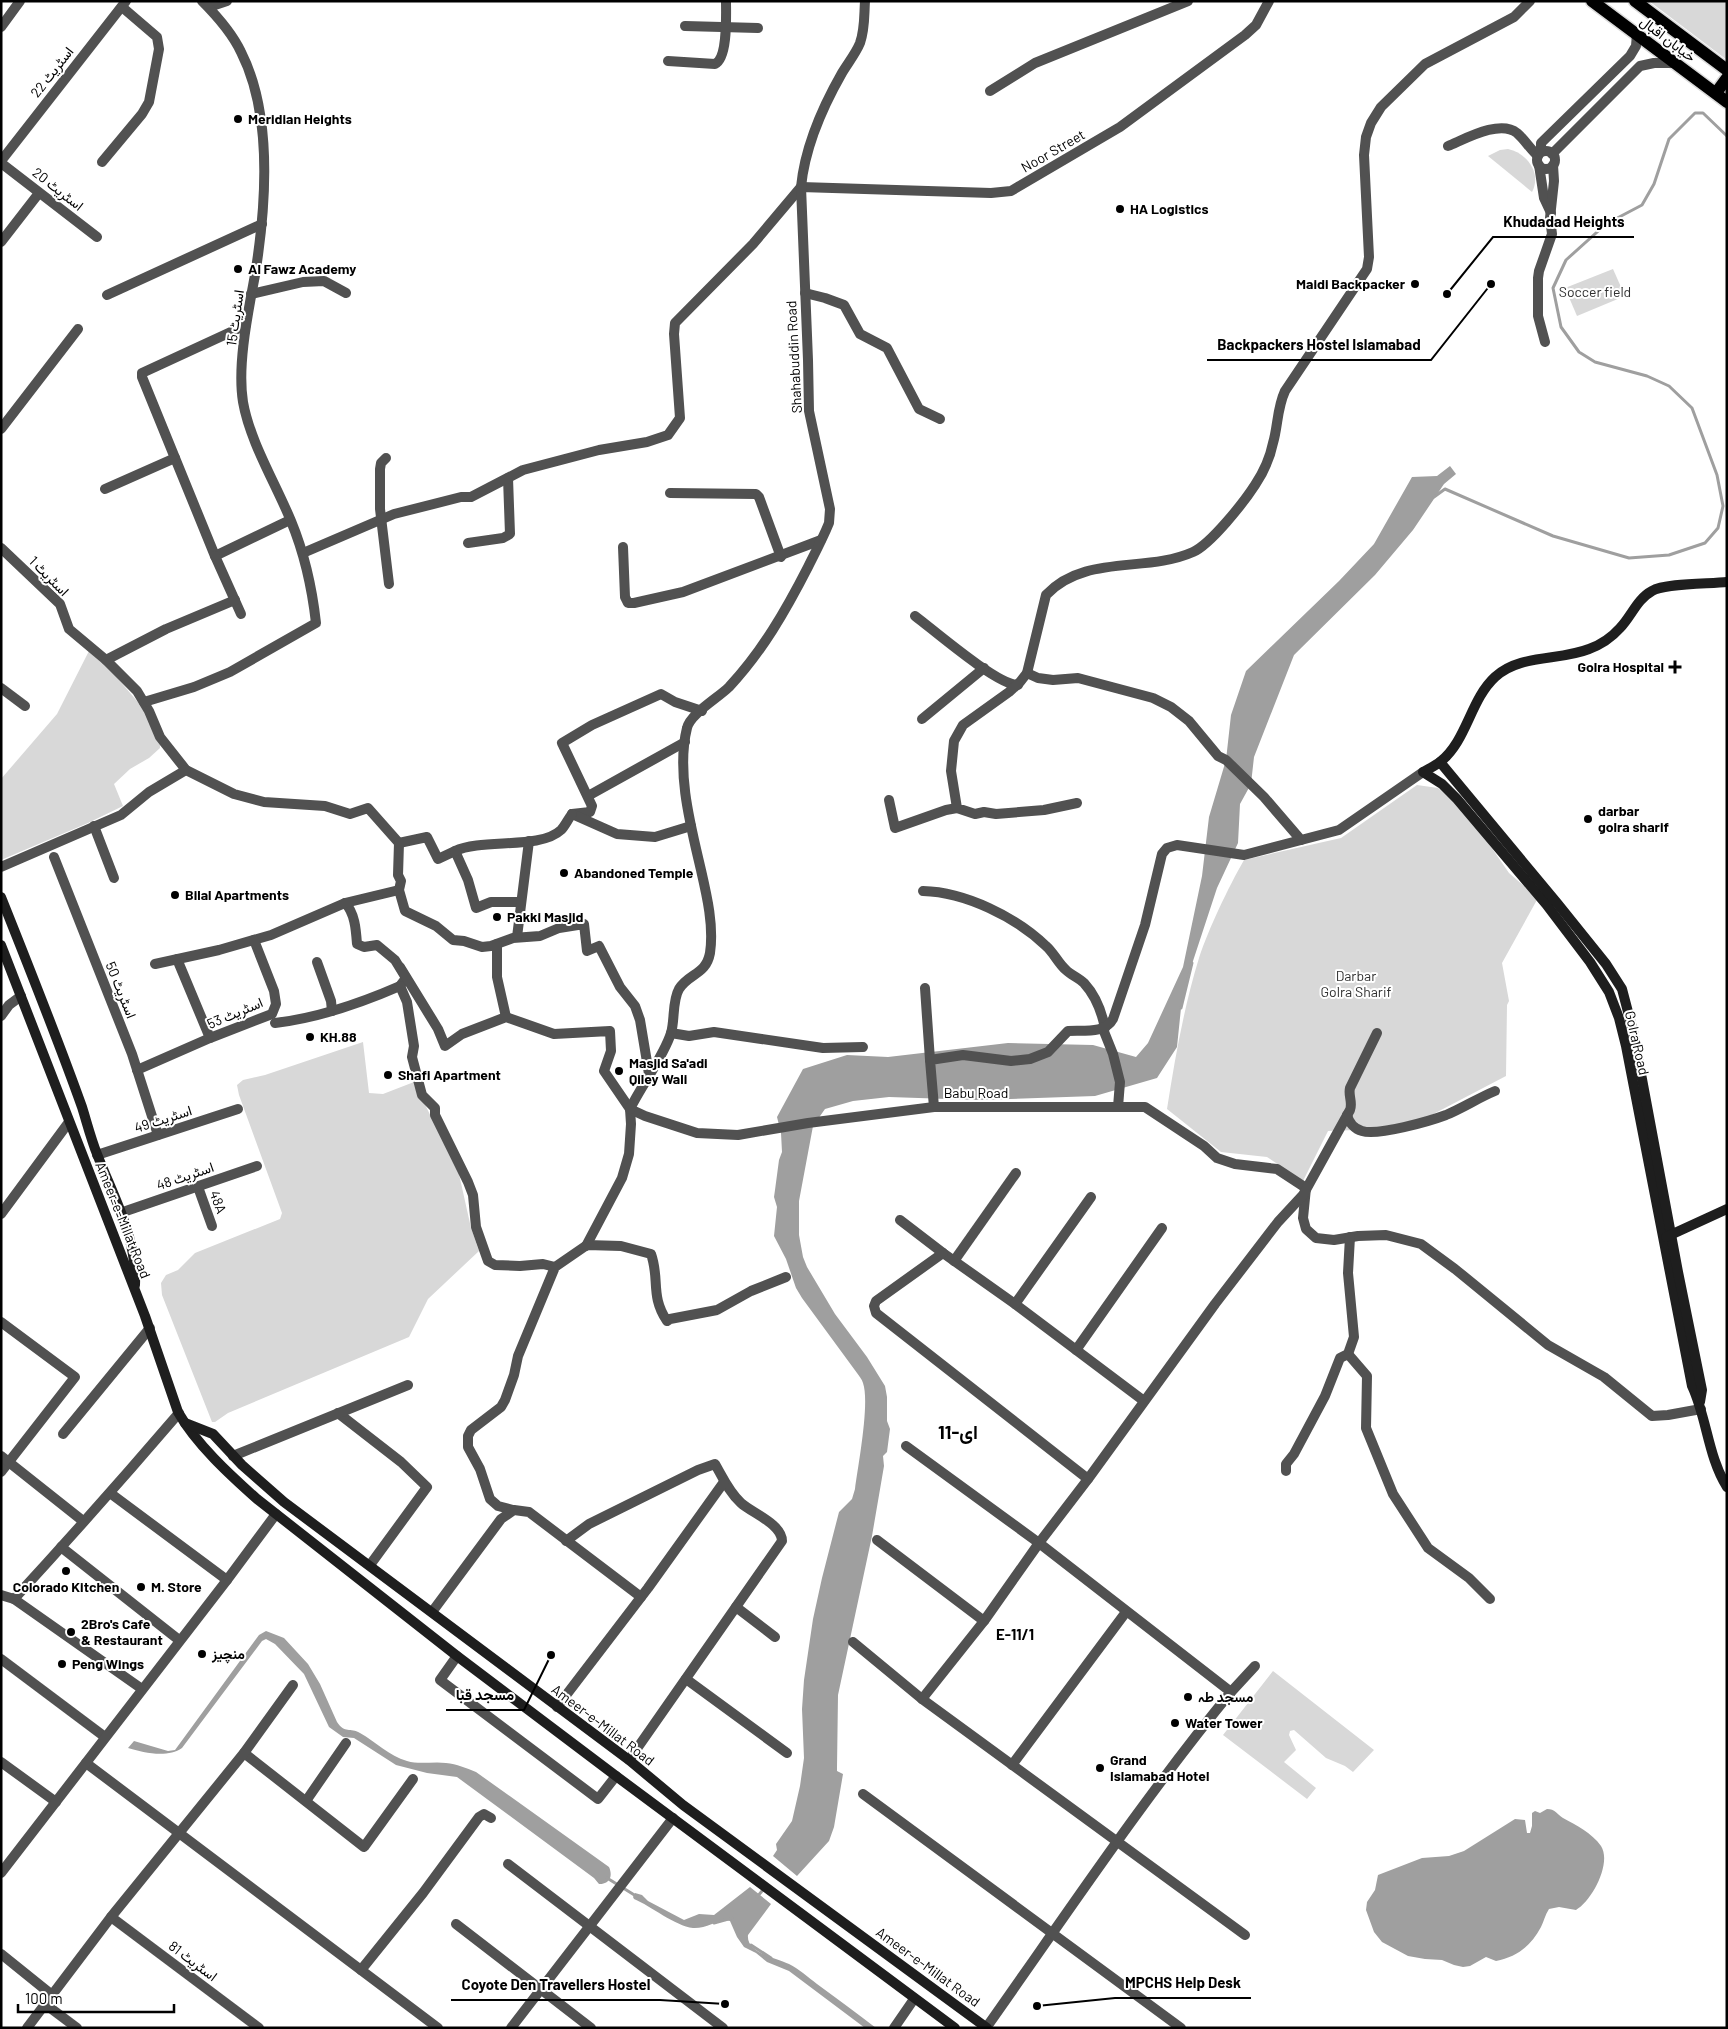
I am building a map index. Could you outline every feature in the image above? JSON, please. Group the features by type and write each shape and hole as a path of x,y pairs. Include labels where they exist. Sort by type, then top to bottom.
{"main road":[{"name":"خیابان اقبال","path":"1592,1 1727,102"},
{"name":"خیابان اقبال","path":"1635,1 1727,70"},
{"path":"1716,94 1727,78"},
{"path":"1423,772 1440,762 1455,744 1485,688 1496,676 1508,668 1525,662 1588,649 1605,641 1620,628 1634,607 1652,591 1666,587 1727,582"},
{"name":"Golra Road","path":"1440,762 1606,964 1622,989 1634,1031 1668,1237"},
{"name":"Golra Road","path":"1423,772 1442,784 1457,798 1546,904 1609,992 1619,1018 1626,1046 1702,1390 1700,1405 1713,1454 1727,1488"},
{"name":"Ameer-e-Millat Road","path":"1,898 38,989 97,1155 122,1212 134,1253 136,1268 135,1289"},
{"name":"Ameer-e-Millat Road","path":"1,945 135,1289"},
{"path":"21,996 38,989"},
{"path":"1668,1237 1727,1209"},
{"path":"135,1289 182,1418 230,1474 276,1514 458,1656 954,2028"},
{"name":"Ameer-e-Millat Road","path":"182,1418 212,1434 284,1502 629,1760 683,1805 986,2028"},
{"path":"276,1514 284,1502"},
{"path":"458,1656 469,1641"},
{"path":"673,1818 683,1805"}],"street":[{"path":"1,27 20,1"},
{"path":"206,4 227,1"},
{"path":"668,61 715,64 720,62 726,27 726,1"},
{"name":"Shahabuddin Road","path":"630,1110 671,1033 678,990 685,982 701,971 707,963 710,952 710,926 706,897 691,826 684,766 687,726 694,717 733,683 763,645 788,606 829,523 830,509 808,411 808,360 801,187 809,143 842,72 859,44 864,26 865,1"},
{"path":"990,91 1035,63 1188,1"},
{"name":"Noor Street","path":"801,187 990,193 1011,191 1120,127 1245,35 1256,25 1269,1"},
{"path":"957,808 950,771 952,749 957,734 969,721 1018,685 1027,673 1046,594 1055,585 1068,578 1102,567 1166,561 1195,552 1221,529 1245,499 1265,468 1274,444 1280,403 1285,392 1367,269 1369,257 1364,155 1366,137 1371,123 1381,107 1425,64 1514,17 1530,1"},
{"path":"102,162 150,102 160,49 157,37 124,4"},
{"name":"اسٹریٹ 22","path":"1,162 124,4"},
{"name":"اسٹریٹ 15","path":"144,702 194,687 230,672 316,623 310,582 303,553 257,445 243,402 243,357 246,325 262,224 264,148 256,96 242,52 206,4"},
{"path":"685,26 758,28"},
{"path":"1551,213 1544,198 1539,158 1541,143 1630,56 1636,46 1637,34"},
{"path":"1552,154 1640,66 1654,63 1674,63"},
{"path":"1448,146 1496,128 1505,127 1517,133 1539,158 1545,168 1553,165"},
{"path":"1539,158 1548,151 1552,154 1555,161 1553,165 1551,238 1538,270 1538,316 1545,342"},
{"name":"اسٹریٹ 20","path":"1,162 98,237"},
{"path":"303,553 394,514 461,496 471,497 522,470 599,450 648,442 668,435 680,418 674,323 753,244 801,187"},
{"path":"1,242 39,193"},
{"path":"107,296 262,224"},
{"path":"251,294 302,282 324,281 346,293"},
{"path":"804,293 844,305 860,334 887,348 919,409 940,419"},
{"path":"241,614 215,556 142,373 246,325"},
{"path":"1,429 78,329"},
{"path":"105,489 175,458"},
{"path":"386,458 381,462 380,469 381,521 389,584"},
{"path":"468,543 503,538 510,534 508,478"},
{"path":"670,493 756,494 759,497 781,556"},
{"path":"215,556 290,520"},
{"path":"623,547 625,597 628,603 634,604 683,592 821,540"},
{"name":"اسٹریٹ 1","path":"1,548 60,604 69,629 106,660 137,690 160,737 186,770"},
{"path":"106,660 166,629 234,600"},
{"path":"915,616 984,668 1008,683 1018,685"},
{"path":"922,719 984,668"},
{"path":"1027,673 1046,679 1083,679 1153,698 1171,707 1189,720 1218,756 1226,760 1271,804 1301,840"},
{"path":"1,688 25,706"},
{"path":"399,843 427,837 438,859 465,846 529,841 554,834 561,830 572,814 590,812 592,806 562,743 592,726 660,694 702,711"},
{"path":"588,796 685,742"},
{"path":"1,867 120,815 150,792 186,770 234,794 264,802 325,806 350,814 368,808 399,843 398,875 401,881 399,890 405,911 436,926 448,938 482,947 517,937 540,936 559,928 584,924 587,951 599,946 620,987 635,1006 640,1020 649,1074"},
{"path":"930,1061 963,1055 1010,1061 1030,1059 1048,1052 1068,1031 1104,1028 1113,1019 1140,940 1164,850 1176,845 1244,855 1339,830 1423,772"},
{"path":"889,800 895,828 950,808 957,808 975,814 984,812 996,814 1044,810 1077,803"},
{"path":"572,814 617,834 655,837 691,826"},
{"path":"94,826 114,878"},
{"path":"517,937 529,841"},
{"path":"455,851 468,880 476,908 491,902 521,902"},
{"name":"اسٹریٹ 50","path":"54,857 137,1070 158,1135"},
{"path":"155,964 254,940 345,903 399,890"},
{"path":"923,891 959,896 976,902 1026,930 1045,945 1066,970 1084,983 1099,1008 1120,1082 1118,1106"},
{"path":"345,903 353,917 357,944 364,947 377,945 385,954 390,955 400,967 438,1030 445,1046 462,1034 506,1017 554,1034 610,1031 612,1052 604,1071 630,1110 631,1124 627,1166 586,1246 555,1268 518,1356 505,1400 501,1406 470,1430 468,1447 480,1470 490,1499 498,1506 529,1512 641,1597"},
{"name":"اسٹریٹ 53","path":"137,1070 210,1038 272,1014 276,1004 274,991 254,940"},
{"path":"497,944 498,977 506,1017"},
{"path":"177,960 210,1038"},
{"path":"316,962 331,1000 332,1011"},
{"path":"275,1023 302,1020 400,986 406,978 400,967"},
{"path":"400,986 407,1002 414,1046 412,1057 422,1095 435,1108 435,1115 468,1182 473,1195 476,1227 485,1257 495,1265 520,1266 543,1264 555,1268"},
{"path":"925,988 934,1107"},
{"path":"1,1016 21,996"},
{"path":"671,1033 689,1036 714,1032 824,1048 862,1047"},
{"path":"922,1699 984,1621 1215,1304 1278,1222 1303,1195 1352,1105 1348,1092 1377,1033"},
{"path":"1347,1115 1351,1124 1362,1131 1390,1129 1441,1116 1495,1091"},
{"name":"Babu Road","path":"630,1110 697,1133 738,1135 808,1123 934,1107 1145,1107 1204,1146 1217,1158 1249,1167 1277,1169 1306,1188"},
{"name":"اسٹریٹ 49","path":"97,1155 238,1109"},
{"path":"1,1214 69,1122"},
{"name":"اسٹریٹ 48","path":"122,1212 257,1166"},
{"path":"954,1261 1016,1173"},
{"name":"48A","path":"198,1187 212,1226"},
{"path":"1306,1188 1303,1218 1306,1229 1316,1238 1334,1240 1386,1235 1421,1244 1548,1345 1604,1378 1652,1416 1668,1415 1700,1405"},
{"path":"1015,1304 1091,1197"},
{"path":"900,1220 943,1254 1015,1304 1144,1401"},
{"path":"1076,1350 1162,1228"},
{"path":"1286,1471 1286,1464 1294,1454 1325,1396 1340,1358 1348,1354 1354,1338 1348,1273 1350,1238"},
{"path":"586,1246 620,1246 651,1254 656,1271 655,1292 658,1306 666,1321 717,1310 751,1291 786,1277"},
{"path":"943,1254 876,1301 874,1306 876,1312 1088,1479"},
{"path":"1,1322 75,1377 5,1459 1,1472"},
{"path":"62,1434 150,1328"},
{"path":"1348,1354 1367,1376 1366,1428 1392,1494 1428,1548 1469,1578 1490,1599"},
{"path":"234,1456 408,1385"},
{"path":"338,1414 401,1462 427,1487 370,1565"},
{"path":"14,1599 83,1522 182,1418"},
{"path":"906,1446 1039,1543 1231,1692"},
{"path":"5,1459 83,1522"},
{"path":"566,1541 589,1524 698,1470 715,1464 724,1482 741,1503 773,1525 782,1537 782,1541 629,1760"},
{"path":"557,1706 641,1597 724,1482"},
{"path":"110,1493 227,1580"},
{"path":"432,1612 501,1519 513,1510"},
{"path":"1,1873 276,1514"},
{"path":"877,1540 984,1621"},
{"path":"61,1547 179,1640"},
{"path":"1,1595 14,1599 142,1689"},
{"path":"736,1607 775,1637"},
{"path":"1012,1765 1126,1612"},
{"path":"853,1642 922,1699 1245,1936"},
{"path":"458,1656 440,1680 598,1799 616,1776"},
{"path":"1,1659 105,1737"},
{"path":"986,2028 1117,1841 1184,1750 1231,1692 1255,1666"},
{"path":"686,1679 787,1753"},
{"path":"27,2028 111,1916 244,1752 293,1685"},
{"path":"306,1801 346,1743"},
{"path":"244,1752 364,1847 413,1779"},
{"path":"1,1762 56,1802"},
{"path":"86,1763 438,2028"},
{"path":"863,1794 1181,2028"},
{"path":"361,1970 423,1893 479,1818 484,1814 491,1818"},
{"path":"511,2028 673,1818"},
{"path":"508,1864 724,2028"},
{"name":"اسٹریٹ 81","path":"111,1916 259,2028"},
{"path":"456,1924 591,2028"},
{"path":"1,1954 52,1995"},
{"path":"894,2028 914,1999"},
{"path":"46,2004 77,2028"}],"green space":[{"path":"1649,1 1727,1 1727,60"},
{"path":"1508,149 1527,159 1531,165 1535,178 1532,192 1488,156 1500,150"},
{"name":"Soccer field","path":"1613,269 1625,296 1577,316 1565,288"},
{"path":"91,647 148,714 160,748 149,758 130,769 114,784 123,806 1,860 1,779 57,714"},
{"name":"Darbar Golra Sharif","path":"1417,785 1438,788 1469,815 1509,873 1538,898 1502,963 1509,1001 1507,1005 1506,1076 1420,1121 1356,1130 1328,1131 1303,1181 1267,1157 1221,1152 1167,1109 1180,1033 1199,958 1225,895 1244,860 1341,838"},
{"path":"363,1042 369,1093 383,1094 414,1082 459,1174 471,1228 479,1251 428,1299 409,1337 228,1413 212,1422 162,1295 161,1283 166,1275 178,1270 195,1253 280,1219 282,1213 237,1085 243,1080 265,1075"},
{"path":"1273,1671 1374,1750 1353,1772 1345,1766 1326,1758 1294,1730 1290,1731 1289,1735 1296,1750 1284,1762 1316,1788 1307,1799 1223,1735"}],"shaded area":[{"path":"1450,466 1456,474 1444,484 1413,530 1375,575 1294,655 1254,757 1251,784 1240,804 1238,843 1217,888 1193,961 1181,1008 1177,1047 1157,1078 1095,1096 978,1100 889,1097 853,1101 825,1109 813,1126 799,1201 799,1235 803,1257 835,1314 867,1357 885,1386 887,1421 890,1429 887,1452 883,1456 884,1466 872,1536 838,1695 837,1771 843,1774 834,1827 829,1841 797,1876 773,1856 777,1850 776,1844 792,1821 800,1786 804,1758 802,1709 804,1680 813,1619 839,1512 852,1499 855,1489 863,1435 865,1392 862,1380 796,1288 786,1259 774,1236 777,1207 774,1197 779,1160 782,1152 781,1133 777,1117 803,1069 847,1055 888,1057 1008,1043 1093,1045 1136,1057 1148,1043 1183,967 1202,876 1209,817 1226,760 1231,715 1246,671 1339,581 1374,544 1412,477 1437,476"},
{"path":"266,1631 284,1638 308,1664 340,1726 360,1733 400,1759 417,1763 450,1764 476,1772 609,1867 610,1879 606,1883 599,1884 594,1878 457,1777 427,1773 396,1765 354,1738 343,1737 329,1727 304,1674 275,1644 266,1639 262,1641 182,1748 163,1754 141,1752 128,1748 134,1741 168,1751 175,1750 259,1635"},
{"path":"1547,1809 1554,1811 1593,1837 1601,1846 1604,1853 1604,1862 1599,1881 1588,1899 1576,1910 1559,1907 1549,1909 1537,1934 1523,1950 1504,1959 1496,1961 1486,1957 1470,1966 1463,1967 1442,1960 1408,1956 1382,1942 1374,1932 1366,1910 1367,1902 1375,1890 1378,1875 1422,1858 1449,1856 1464,1851 1515,1819 1525,1820 1527,1833 1530,1833 1532,1813 1535,1811 1540,1813"},
{"path":"750,1887 771,1904 748,1935 752,1946 763,1954 796,1968 876,2028 865,2028 789,1971 767,1962 756,1953 744,1947 730,1921 726,1920 693,1928 671,1920 633,1897 635,1893 642,1895 648,1901 684,1920 699,1914 714,1915"}],"waterway":[{"path":"1434,497 1445,489 1553,536 1629,558 1669,555 1705,543 1718,528 1723,506 1717,475 1692,408 1669,386 1647,376 1595,362 1579,352 1561,327 1553,288 1566,260 1606,224 1642,205 1654,184 1669,139 1695,113 1703,113 1727,136"},
{"path":"1181,1008 1192,963"},
{"path":"607,1878 636,1896"},
{"path":"757,1897 762,1891"},
{"path":"714,1923 732,1918"},
{"path":"751,1945 771,1958"}],"place":[{"name":"Meridian Heights","path":"238,119"},
{"name":"HA Logistics","path":"1120,209"},
{"name":"Al Fawz Academy","path":"238,269"},
{"name":"Maidi Backpacker","path":"1415,284"},
{"name":"Backpackers Hostel Islamabad","path":"1491,284"},
{"name":"Khudadad Heights","path":"1447,294"},
{"name":"Golra Hospital","path":"1675,667"},
{"name":"darbar golra sharif","path":"1588,819"},
{"name":"Abandoned Temple","path":"564,873"},
{"name":"Bilal Apartments","path":"175,895"},
{"name":"Pakki Masjid","path":"497,917"},
{"name":"KH.88","path":"310,1037"},
{"name":"Masjid Sa'adi Qiley Wali","path":"619,1071"},
{"name":"Shafi Apartment","path":"388,1075"},
{"name":"Colorado Kitchen","path":"66,1571"},
{"name":"M. Store","path":"141,1587"},
{"name":"2Bro's Cafe & Restaurant","path":"71,1632"},
{"name":"منچیز","path":"202,1654"},
{"name":"مسجد قبا","path":"551,1655"},
{"name":"Peng Wings","path":"62,1664"},
{"name":"مسجد طہ","path":"1188,1697"},
{"name":"Water Tower","path":"1175,1723"},
{"name":"Grand Islamabad Hotel","path":"1100,1768"},
{"name":"Coyote Den Travellers Hostel","path":"725,2004"},
{"name":"MPCHS Help Desk","path":"1037,2006"}],"district":[{"name":"ای-11","path":"958,1432"},
{"name":"E-11/1","path":"1015,1635"}]}
